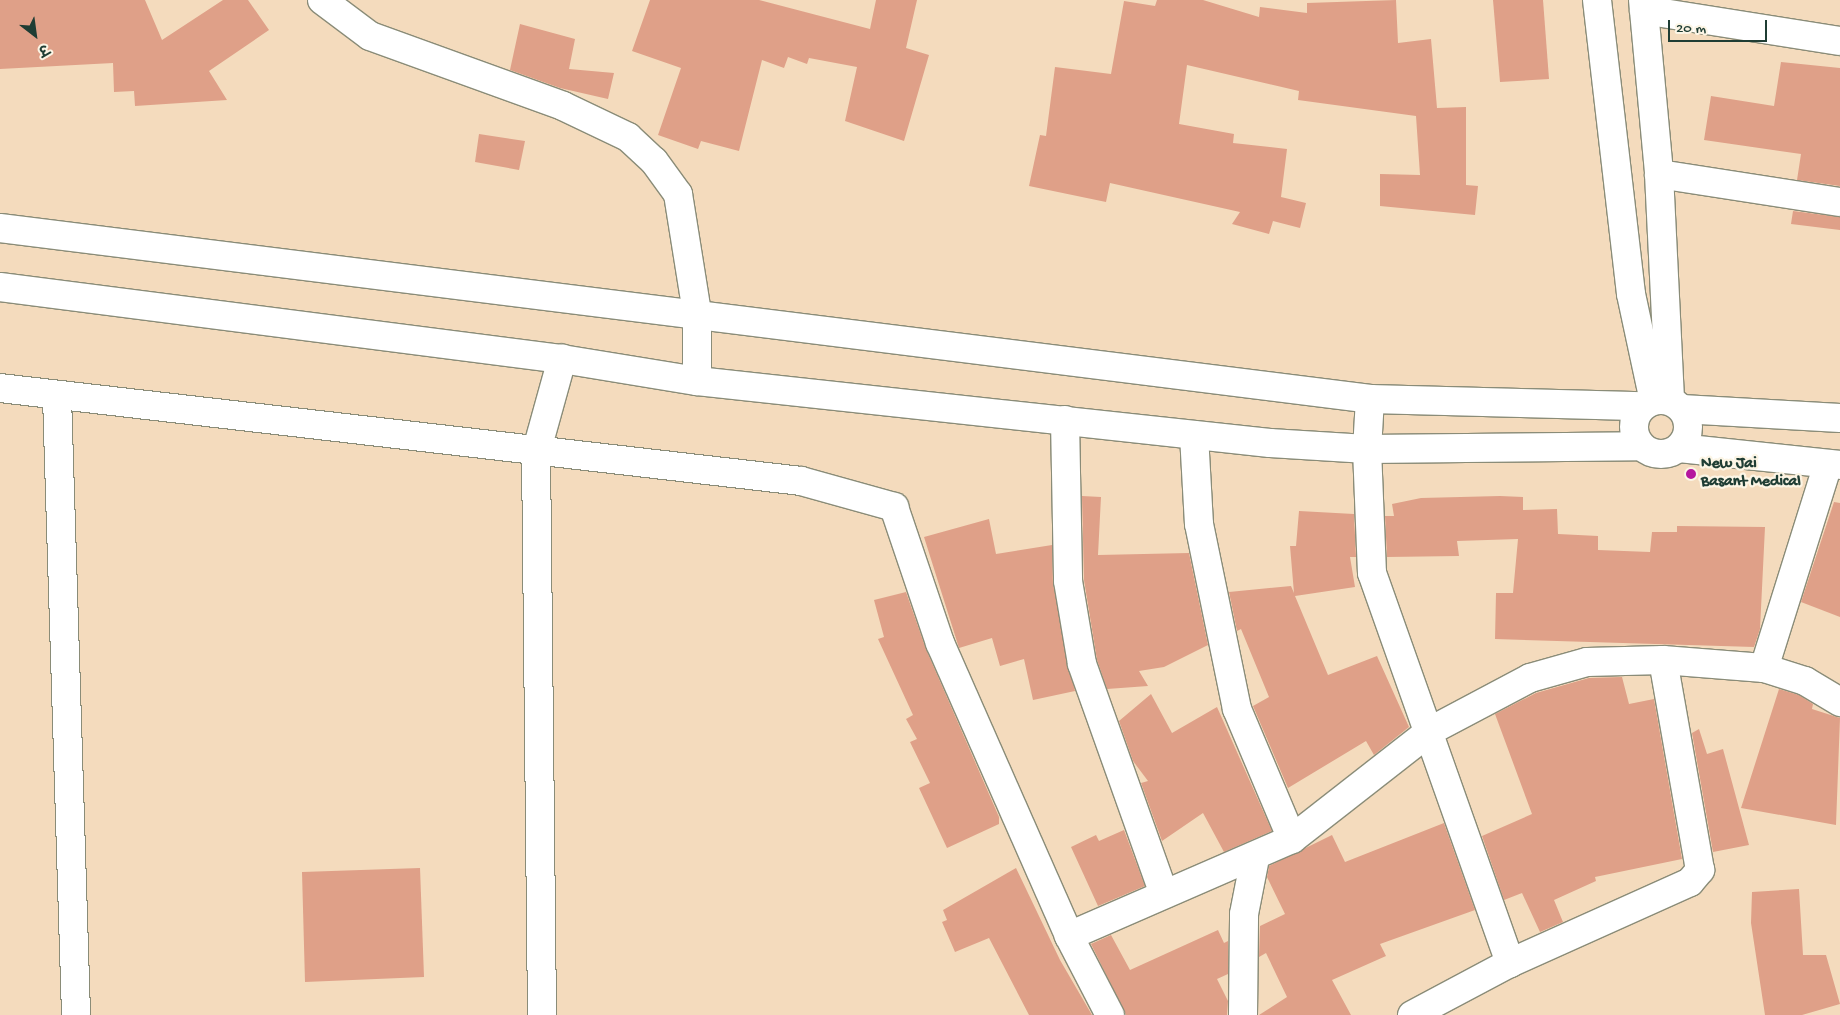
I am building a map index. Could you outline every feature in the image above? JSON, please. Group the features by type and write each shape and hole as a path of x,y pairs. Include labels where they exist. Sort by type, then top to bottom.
{"street":[{"path":"322,0 370,36 563,106 628,137 654,162 678,194 697,312 697,381"},
{"path":"1597,0 1631,294 1662,404 1688,422 1687,437 1679,448 1667,455 1652,454 1640,446 1634,433 1634,418 1662,404"},
{"path":"1662,404 1659,174 1644,5 1840,41"},
{"path":"1659,174 1840,202"},
{"path":"0,228 305,269 697,312 1370,399 1662,404 1840,418"},
{"path":"0,287 562,359 697,381 1194,435 1367,449 1640,446"},
{"path":"542,1015 536,453 562,359"},
{"path":"0,388 536,453 801,481 894,507 940,643 1068,936 1110,1015"},
{"path":"57,396 76,1015"},
{"path":"1370,399 1367,449 1372,573 1430,731 1510,963"},
{"path":"1065,420 1068,581 1082,664 1164,894"},
{"path":"1194,435 1198,524 1234,700 1292,839"},
{"path":"1679,448 1834,465 1764,668"},
{"path":"1068,936 1164,894 1255,858 1292,839 1430,731 1530,678 1587,662 1663,660 1764,668 1805,681 1840,702"},
{"path":"1412,1015 1510,963 1690,882 1700,870 1663,660"},
{"path":"1244,1015 1244,914 1255,858"}],"building":[{"path":"0,0 145,0 162,40 223,0 248,0 269,30 209,71 227,100 135,106 134,91 114,92 113,63 0,69"},
{"path":"650,0 759,0 870,29 876,0 917,0 906,48 929,55 904,141 845,121 857,67 809,58 807,64 788,57 784,68 762,60 739,151 701,141 698,149 658,135 681,68 632,51"},
{"path":"1157,0 1203,0 1259,17 1260,7 1307,13 1307,3 1396,0 1398,43 1431,39 1437,108 1466,107 1466,185 1478,186 1475,215 1380,206 1380,174 1420,175 1416,116 1298,100 1299,91 1187,65 1179,124 1234,134 1233,143 1287,149 1281,197 1306,203 1300,228 1273,221 1269,234 1232,224 1240,212 1110,183 1106,202 1029,186 1040,135 1046,136 1055,67 1111,74 1124,1 1155,6"},
{"path":"1493,0 1543,0 1549,79 1500,82"},
{"path":"520,24 575,39 569,69 614,73 608,99 560,88 510,70"},
{"path":"1781,62 1840,68 1840,186 1797,180 1801,154 1704,140 1711,96 1774,106"},
{"path":"479,134 525,141 519,170 475,162"},
{"path":"1793,211 1840,217 1840,230 1791,224"},
{"path":"1082,496 1101,497 1098,555 1189,553 1208,645 1164,667 1139,671 1148,686 1107,689 1097,660 1084,580"},
{"path":"1523,497 1523,510 1557,509 1558,534 1598,536 1598,550 1650,552 1652,532 1677,532 1677,526 1765,527 1760,629 1754,647 1495,639 1496,593 1513,593 1518,539 1457,541 1459,556 1387,557 1385,516 1394,516 1392,504 1421,498"},
{"path":"1834,502 1840,503 1840,617 1801,602"},
{"path":"1299,511 1354,514 1356,557 1350,557 1355,587 1295,596 1328,675 1377,656 1409,727 1374,755 1366,741 1288,788 1253,706 1269,697 1241,629 1237,631 1229,592 1291,586 1294,593 1290,546 1296,546"},
{"path":"989,519 996,554 1052,545 1053,584 1075,691 1033,700 1024,659 1000,666 992,638 959,648 924,537"},
{"path":"906,592 926,649 999,817 999,824 947,848 919,788 930,783 910,742 917,739 906,719 913,715 878,639 884,637 874,600"},
{"path":"1622,677 1629,704 1654,699 1682,859 1595,877 1596,881 1554,900 1563,922 1540,932 1522,893 1504,900 1482,836 1532,814 1495,714 1536,693 1589,678"},
{"path":"1779,689 1799,695 1813,704 1812,709 1840,718 1836,825 1741,808"},
{"path":"1151,694 1172,733 1217,707 1272,831 1224,852 1203,813 1162,841 1141,783 1148,781 1133,761 1119,721"},
{"path":"1699,729 1707,754 1723,749 1749,845 1713,852 1692,733"},
{"path":"1444,823 1475,910 1380,944 1386,956 1332,980 1351,1015 1259,1015 1287,997 1266,953 1259,957 1260,926 1285,914 1267,877 1269,866 1332,835 1345,862"},
{"path":"1124,830 1145,886 1098,906 1071,847 1096,835 1099,841"},
{"path":"420,868 424,977 305,982 302,872"},
{"path":"1016,868 1060,960 1092,1015 1029,1015 989,938 955,952 942,922 947,920 943,910"},
{"path":"1799,889 1803,955 1826,955 1840,1004 1802,1015 1765,1015 1751,923 1752,892"},
{"path":"1218,930 1224,943 1228,941 1228,974 1217,979 1228,1001 1227,1015 1126,1015 1091,944 1111,935 1130,970"}],"place":[{"name":"New Jai Basant Medical","path":"1691,474"}]}
